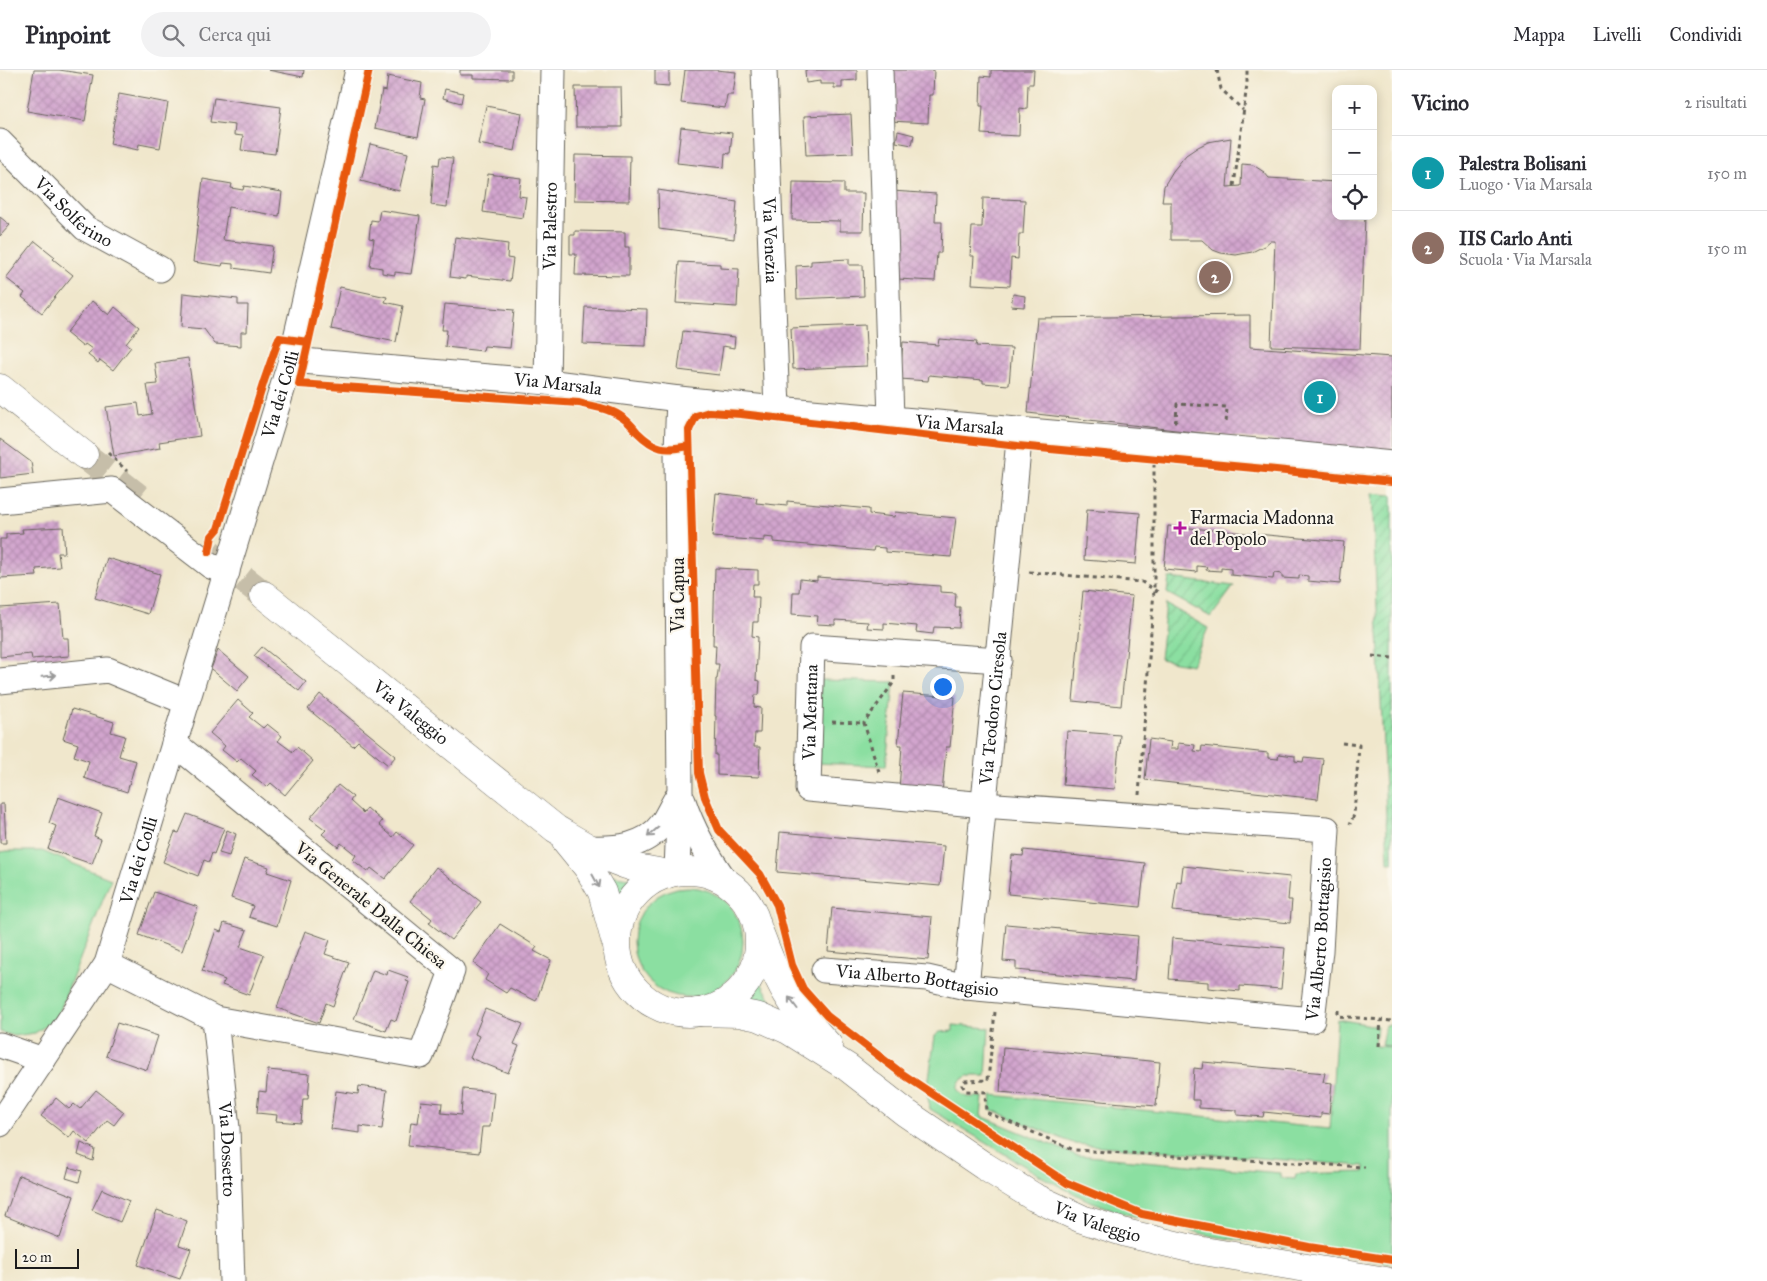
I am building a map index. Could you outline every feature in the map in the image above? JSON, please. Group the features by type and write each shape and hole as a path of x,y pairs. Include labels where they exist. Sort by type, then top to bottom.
{"main road":[{"path":"0,388 84,455"},
{"name":"Via Valeggio","path":"264,596 556,829 590,848 633,867 672,872"},
{"name":"Via Valeggio","path":"556,829 588,868 602,892 616,946"},
{"path":"694,871 711,875 727,882 746,901 752,912 758,934 757,956 750,977 736,994 718,1006 697,1012 674,1012 652,1004 634,989 622,969 616,946 618,927 624,909 635,894 650,881 672,872 694,871"},
{"name":"Via Valeggio","path":"752,912 776,975 787,996 807,1022 847,1067"},
{"name":"Via Valeggio","path":"697,1012 739,1013 759,1017 788,1030 847,1067 906,1113 984,1166 1034,1197 1082,1219 1126,1233 1197,1250 1386,1281"}],"street":[{"name":"Via dei Colli","path":"0,1124 107,964 291,360 358,70"},
{"name":"Via Palestro","path":"547,382 552,70"},
{"name":"Via Venezia","path":"764,70 777,409"},
{"path":"880,70 891,419"},
{"name":"Via Solferino","path":"0,142 85,228 160,269"},
{"name":"Via Marsala","path":"291,360 547,382 777,409 1392,464"},
{"name":"Via Capua","path":"672,872 680,792 677,458 679,399"},
{"name":"Via Teodoro Ciresola","path":"966,987 1020,430"},
{"path":"0,501 112,490 211,566 227,572"},
{"name":"Via Mentana","path":"984,805 808,789 812,647 999,660"},
{"path":"0,681 108,670 186,702"},
{"name":"Via Generale Dalla Chiesa","path":"107,964 215,1019 421,1056 452,971 174,743"},
{"path":"590,848 610,849 635,844 648,836 661,825 680,792"},
{"name":"Via Capua","path":"680,792 690,821 707,854 727,882"},
{"name":"Via Alberto Bottagisio","path":"824,970 927,978 966,987 1312,1020 1320,951 1327,829 984,805"},
{"name":"Via Dossetto","path":"215,1019 227,1128 232,1281"},
{"path":"0,1045 43,1060"}],"path":[{"path":"1216,70 1221,89 1243,110"},
{"path":"1234,186 1247,84 1247,70"},
{"path":"1167,420 1176,421 1177,404 1227,407 1226,448"},
{"path":"1137,817 1154,590 1154,458"},
{"path":"1006,570 1142,582 1161,594"},
{"path":"864,724 894,682 897,653"},
{"path":"1372,656 1392,658"},
{"path":"810,721 864,724"},
{"path":"864,724 877,765 884,797"},
{"path":"998,990 988,1080 965,1081 962,1085 966,1091 985,1092 986,1112 1074,1150 1365,1167"},
{"path":"1338,1007 1338,1016 1392,1021"},
{"path":"1379,1046 1381,1020"}],"green space":[{"path":"1372,493 1392,495 1392,862 1388,862"},
{"path":"1169,578 1234,586 1211,617 1167,593"},
{"path":"1166,604 1208,628 1192,665 1160,659"},
{"path":"820,680 894,682 886,766 816,763"},
{"path":"42,851 111,879 57,1018 35,1033 14,1036 0,1032 0,852"},
{"path":"603,874 635,879 617,902"},
{"path":"688,887 709,891 727,903 739,921 743,942 739,963 727,981 709,993 688,997 667,993 649,981 637,963 633,942 637,921 649,903 667,891"},
{"path":"760,981 777,1010 746,1003"},
{"path":"1337,1019 1377,1026 1375,1046 1392,1047 1392,1263 1211,1236 1122,1213 1085,1199 1046,1179 930,1109 927,1092 935,1036 940,1032 953,1031 953,1025 989,1028 986,1076 968,1076 960,1081 957,1088 962,1095 983,1097 981,1116 1076,1155 1280,1173 1280,1178 1295,1179 1296,1174 1364,1172 1364,1166 1075,1144 990,1109 992,1095 1330,1129"},
{"path":"1392,1025 1392,1046 1381,1045 1385,1026"}],"building":[{"path":"34,70 59,70 93,75 85,121 27,111"},
{"path":"268,70 304,70 303,77"},
{"path":"460,70 512,70 512,79 473,78 473,75 460,75"},
{"path":"655,70 669,70 669,86 655,85"},
{"path":"685,70 736,72 733,95 727,95 725,108 681,103"},
{"path":"805,70 857,70 857,80 842,81 842,88 834,88 834,84 820,84 820,81 806,83"},
{"path":"888,70 934,70 933,95 929,95 928,123 890,121"},
{"path":"991,70 1034,70 1033,84 1028,84 1027,109 1020,108 1019,136 981,134 983,106 980,106 981,76 991,77"},
{"path":"388,76 422,83 420,98 425,99 418,137 375,128 382,90 386,91"},
{"path":"575,87 621,87 622,127 576,127"},
{"path":"445,89 463,93 461,103 443,98"},
{"path":"119,94 168,103 160,148 139,144 138,150 110,144"},
{"path":"214,98 281,107 275,154 241,150 243,136 234,135 235,125 210,122"},
{"path":"486,106 522,113 515,151 478,144"},
{"path":"851,114 853,153 806,155 804,116"},
{"path":"681,127 732,133 730,154 725,153 724,168 677,163"},
{"path":"898,131 914,135 912,145 896,142"},
{"path":"1231,138 1227,187 1241,186 1242,164 1253,165 1264,172 1269,178 1332,182 1332,220 1365,220 1360,349 1271,346 1275,241 1270,241 1252,252 1236,255 1213,250 1202,240 1171,240 1171,202 1162,202 1164,186 1186,155 1208,142"},
{"path":"370,144 408,153 399,191 361,181"},
{"path":"575,155 630,156 629,201 574,200"},
{"path":"440,157 453,158 447,207 431,205 434,164 439,165"},
{"path":"488,174 521,178 519,196 526,197 523,218 483,212"},
{"path":"203,179 232,184 231,188 243,190 244,186 282,192 279,216 228,207 223,240 273,246 269,273 233,268 233,264 223,263 222,266 193,262"},
{"path":"793,182 844,183 844,193 864,193 863,231 840,231 840,221 792,220"},
{"path":"658,190 737,202 734,239 659,229"},
{"path":"892,191 936,194 935,222 942,222 941,253 937,253 935,281 897,279 899,251 895,250"},
{"path":"983,198 1025,200 1023,234 1019,234 1018,259 1011,258 1010,286 972,284 974,256 970,256 972,227 982,227"},
{"path":"380,210 420,216 411,274 395,272 395,275 382,273 382,268 370,266 374,239 369,238 371,220 378,221"},
{"path":"0,217 10,225 0,236"},
{"path":"575,231 625,232 625,247 629,247 629,276 575,275 576,254 570,254 570,235 575,235"},
{"path":"455,237 508,244 507,258 513,259 510,281 466,276 466,279 450,277"},
{"path":"35,241 73,275 42,313 22,297 25,293 6,278"},
{"path":"849,259 849,265 863,265 864,296 797,299 796,266 811,265 811,261"},
{"path":"679,262 720,264 720,268 739,269 737,307 676,303"},
{"path":"340,287 387,297 385,302 403,306 396,342 331,329"},
{"path":"183,293 238,299 238,305 248,305 247,332 241,332 241,346 215,344 204,329 181,327"},
{"path":"1013,294 1025,296 1024,307 1011,306"},
{"path":"92,301 109,315 115,307 139,327 126,344 131,347 113,370 100,360 98,363 88,355 92,349 85,344 83,347 66,333"},
{"path":"445,304 514,310 510,348 484,346 483,351 445,347 447,330 442,330"},
{"path":"585,307 647,309 646,346 583,344"},
{"path":"1250,315 1250,347 1392,357 1392,455 1028,413 1037,318"},
{"path":"865,325 867,366 793,369 791,328"},
{"path":"683,331 735,337 734,348 723,346 719,375 678,370"},
{"path":"939,339 977,342 976,346 1012,348 1009,385 983,383 983,380 929,375 928,381 900,379 903,342 938,345"},
{"path":"188,358 200,436 159,442 160,448 114,456 106,407 138,403 140,416 152,414 147,385 158,384 155,363"},
{"path":"0,439 31,462 33,474 0,478"},
{"path":"716,493 757,498 756,503 787,506 787,501 869,509 869,514 894,517 895,512 956,518 951,557 885,552 885,548 874,547 873,551 774,542 774,538 764,537 764,541 712,537"},
{"path":"1087,509 1140,513 1136,564 1084,560"},
{"path":"1168,526 1344,542 1340,584 1308,581 1308,576 1299,575 1299,579 1282,578 1282,574 1274,573 1273,579 1231,575 1231,569 1221,568 1221,571 1206,570 1207,567 1197,566 1197,572 1164,569"},
{"path":"63,527 65,553 58,553 60,567 36,569 37,576 0,578 0,539 6,539 6,534 23,533 22,529"},
{"path":"107,558 160,574 148,614 95,598"},
{"path":"715,568 758,570 758,584 753,584 752,597 759,597 758,622 753,622 752,636 758,637 756,680 760,681 759,695 755,695 754,707 761,708 760,733 755,733 754,747 760,747 759,777 717,775 715,716 716,679 719,664 715,664 716,645 713,645"},
{"path":"817,577 940,586 940,592 956,593 955,607 960,607 959,628 934,627 933,634 916,632 917,626 884,623 884,629 867,628 868,622 835,620 835,625 817,624 818,616 792,614 793,592 799,592 800,579 817,581"},
{"path":"1083,591 1132,596 1121,706 1073,701"},
{"path":"60,604 63,638 68,638 69,656 32,659 31,654 0,657 0,608"},
{"path":"262,647 306,682 299,691 254,656"},
{"path":"218,650 249,676 237,691 211,669"},
{"path":"903,693 955,697 950,747 946,747 942,794 899,791 902,745 898,745"},
{"path":"320,694 396,756 388,765 358,741 353,746 308,709"},
{"path":"238,700 253,713 249,717 263,728 267,724 282,736 278,741 293,752 297,747 313,761 285,795 271,783 267,787 252,775 256,771 241,758 237,762 222,750 225,746 210,733"},
{"path":"72,709 114,722 111,732 125,736 119,756 136,761 127,792 84,778 89,761 74,756 78,744 63,739"},
{"path":"1067,731 1120,735 1115,789 1063,785"},
{"path":"1149,739 1171,742 1170,749 1178,749 1178,743 1195,745 1194,751 1201,752 1202,746 1268,753 1268,758 1278,759 1279,754 1295,756 1295,761 1303,762 1304,757 1323,759 1318,799 1145,780"},
{"path":"338,785 353,797 350,801 363,813 367,808 382,821 379,825 393,837 397,832 413,845 385,879 371,868 368,872 353,860 356,855 341,843 338,847 322,834 326,830 310,818"},
{"path":"58,797 102,813 94,836 101,839 92,864 48,849 56,826 49,823"},
{"path":"0,804 4,804 6,843 0,843"},
{"path":"187,814 224,828 214,854 212,853 209,862 204,860 198,876 163,862 175,832 179,833"},
{"path":"227,830 236,834 229,856 219,853"},
{"path":"780,832 944,846 940,886 777,872"},
{"path":"1024,850 1145,863 1140,907 1008,894 1012,855 1023,856"},
{"path":"244,859 269,867 267,872 291,880 277,926 249,917 253,906 231,898"},
{"path":"1183,866 1290,877 1288,900 1292,900 1290,923 1173,911 1177,881 1181,882"},
{"path":"436,867 481,902 451,940 429,923 432,919 410,901"},
{"path":"154,892 198,907 182,951 139,935"},
{"path":"832,908 932,917 928,960 828,951"},
{"path":"224,923 247,930 240,947 264,955 249,995 222,985 225,980 202,971 216,930 221,932"},
{"path":"500,924 537,947 534,951 551,960 536,1001 510,988 506,993 485,980 488,974 473,963"},
{"path":"1006,924 1138,936 1134,981 1016,970 1016,962 1003,961"},
{"path":"305,931 330,940 325,954 349,962 333,1006 326,1003 319,1023 277,1008"},
{"path":"1172,938 1285,948 1281,989 1240,986 1240,991 1208,988 1208,982 1169,979"},
{"path":"373,970 387,975 388,970 408,977 406,981 409,982 396,1021 391,1019 386,1031 354,1019"},
{"path":"485,1009 523,1024 514,1044 519,1046 508,1073 470,1058 479,1036 475,1034"},
{"path":"117,1023 158,1036 147,1070 106,1056"},
{"path":"1003,1047 1160,1062 1156,1106 1000,1092"},
{"path":"1203,1062 1325,1073 1323,1082 1332,1083 1329,1114 1321,1113 1321,1118 1264,1112 1263,1117 1237,1115 1237,1110 1199,1108 1199,1100 1192,1100 1194,1068 1202,1069"},
{"path":"268,1070 310,1074 308,1099 303,1099 301,1123 276,1121 277,1115 257,1113 259,1091 266,1092"},
{"path":"359,1086 387,1090 382,1129 360,1126 360,1133 331,1129 336,1091 358,1094"},
{"path":"463,1089 494,1092 490,1127 482,1127 479,1153 408,1145 411,1122 418,1123 421,1101 442,1103 441,1113 461,1115"},
{"path":"96,1090 124,1112 114,1125 107,1120 89,1143 74,1131 69,1138 41,1116 56,1098 69,1109 74,1104 80,1109"},
{"path":"81,1143 95,1149 93,1161 78,1155"},
{"path":"69,1167 82,1171 79,1182 66,1178"},
{"path":"19,1175 74,1196 60,1238 5,1216"},
{"path":"102,1189 129,1201 120,1222 92,1210"},
{"path":"157,1210 187,1221 179,1245 191,1249 180,1279 138,1265"}],"tunnel":[{"path":"84,455 143,501"},
{"path":"210,553 264,595"}],"cycle path":[{"path":"369,70 299,384 579,403 607,410 618,415 629,422 643,438 655,446 667,449 689,446"},
{"path":"209,552 212,536 218,529 279,338 308,342"},
{"path":"1392,482 1018,446 741,414 709,412 696,416 689,430 699,773 705,797 719,830 760,874 777,905 792,965 803,989 827,1016 901,1073 1067,1183 1142,1214 1309,1247 1392,1260"}],"place":[{"name":"IIS Carlo Anti","path":"1215,277"},
{"name":"Palestra Bolisani","path":"1320,397"},
{"name":"Farmacia Madonna del Popolo","path":"1180,528"}]}
